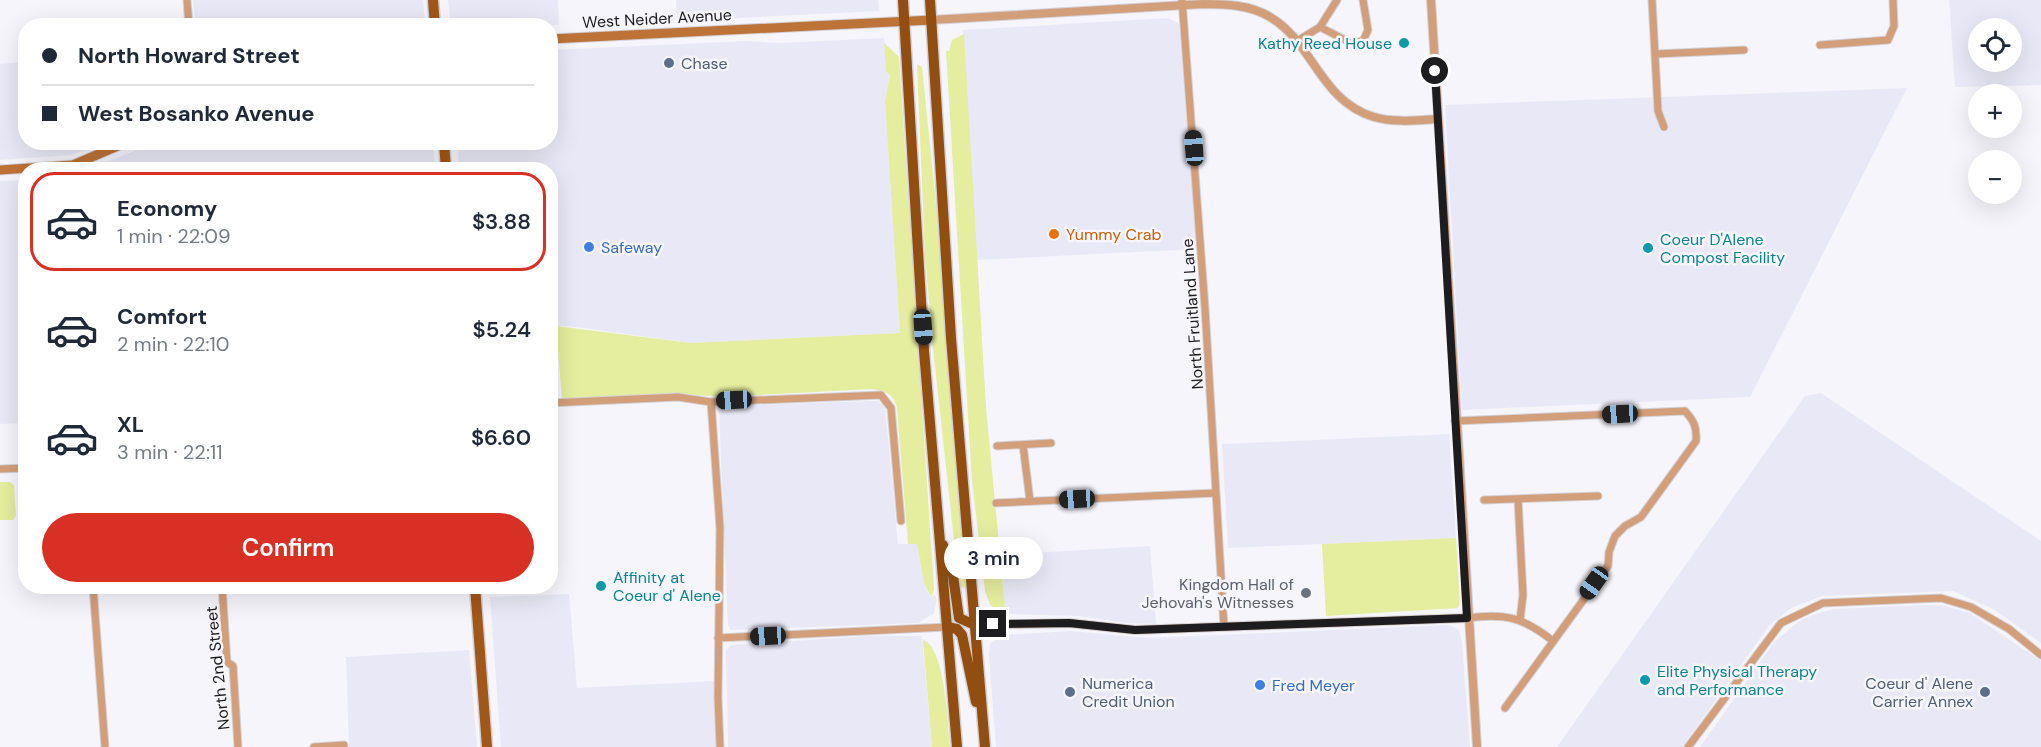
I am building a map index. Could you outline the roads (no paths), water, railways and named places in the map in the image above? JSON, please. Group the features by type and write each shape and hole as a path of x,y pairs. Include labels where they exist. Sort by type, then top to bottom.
{"highway":[{"path":"903,0 924,351 957,747"},
{"path":"930,0 951,338 985,747"},
{"path":"940,539 948,555 959,618 975,625"},
{"path":"947,627 957,629 962,635 975,700 983,725"}],"main road":[{"path":"434,0 435,18"},
{"name":"West Neider Avenue","path":"558,39 931,20"},
{"path":"80,162 108,150"},
{"path":"0,170 18,169"},
{"path":"476,594 487,747"}],"street":[{"path":"187,0 188,18"},
{"path":"1297,41 1320,27 1337,0"},
{"path":"1320,27 1351,43 1363,41 1368,30 1363,0"},
{"path":"1431,0 1467,618 1477,747"},
{"path":"1652,0 1658,111 1664,127"},
{"path":"1820,45 1881,42 1891,37 1894,26 1893,0"},
{"name":"West Neider Avenue","path":"931,20 1183,2 1223,4 1252,9 1269,16 1297,41 1318,74 1351,106 1373,117 1394,121 1438,119"},
{"name":"North Fruitland Lane","path":"1183,2 1224,627"},
{"path":"1655,54 1744,50"},
{"path":"558,403 676,397 711,402 881,395 891,408 901,521"},
{"path":"711,402 720,508 718,638 720,747"},
{"path":"1455,421 1685,411 1694,421 1696,441 1641,517 1625,526 1615,536 1609,552 1608,566 1505,708"},
{"path":"998,446 1051,443"},
{"path":"1023,444 1030,501"},
{"path":"0,470 18,469"},
{"path":"996,503 1216,493"},
{"path":"1484,500 1598,496"},
{"path":"1518,499 1523,595 1520,620"},
{"path":"94,594 105,747"},
{"name":"North 2nd Street","path":"223,594 227,662 233,666 238,747"},
{"path":"1688,747 1781,622 1823,603 1941,598 1971,607 2009,629 2041,655"},
{"path":"975,625 1026,622 1069,623 1135,630 1467,618 1492,615 1520,620 1533,626 1552,641"},
{"path":"718,638 947,627"},
{"path":"314,747 344,745"}],"place":[{"name":"Kathy Reed House","path":"1404,43"},
{"name":"Chase","path":"669,63"},
{"name":"Yummy Crab","path":"1054,234"},
{"name":"Safeway","path":"589,247"},
{"name":"Coeur D'Alene Compost Facility","path":"1648,248"},
{"name":"Affinity at Coeur d' Alene","path":"601,586"},
{"name":"Kingdom Hall of Jehovah's Witnesses","path":"1306,593"},
{"name":"Elite Physical Therapy and Performance","path":"1645,680"},
{"name":"Fred Meyer","path":"1260,685"},
{"name":"Numerica Credit Union","path":"1070,692"},
{"name":"Coeur d' Alene Carrier Annex","path":"1985,692"}]}
